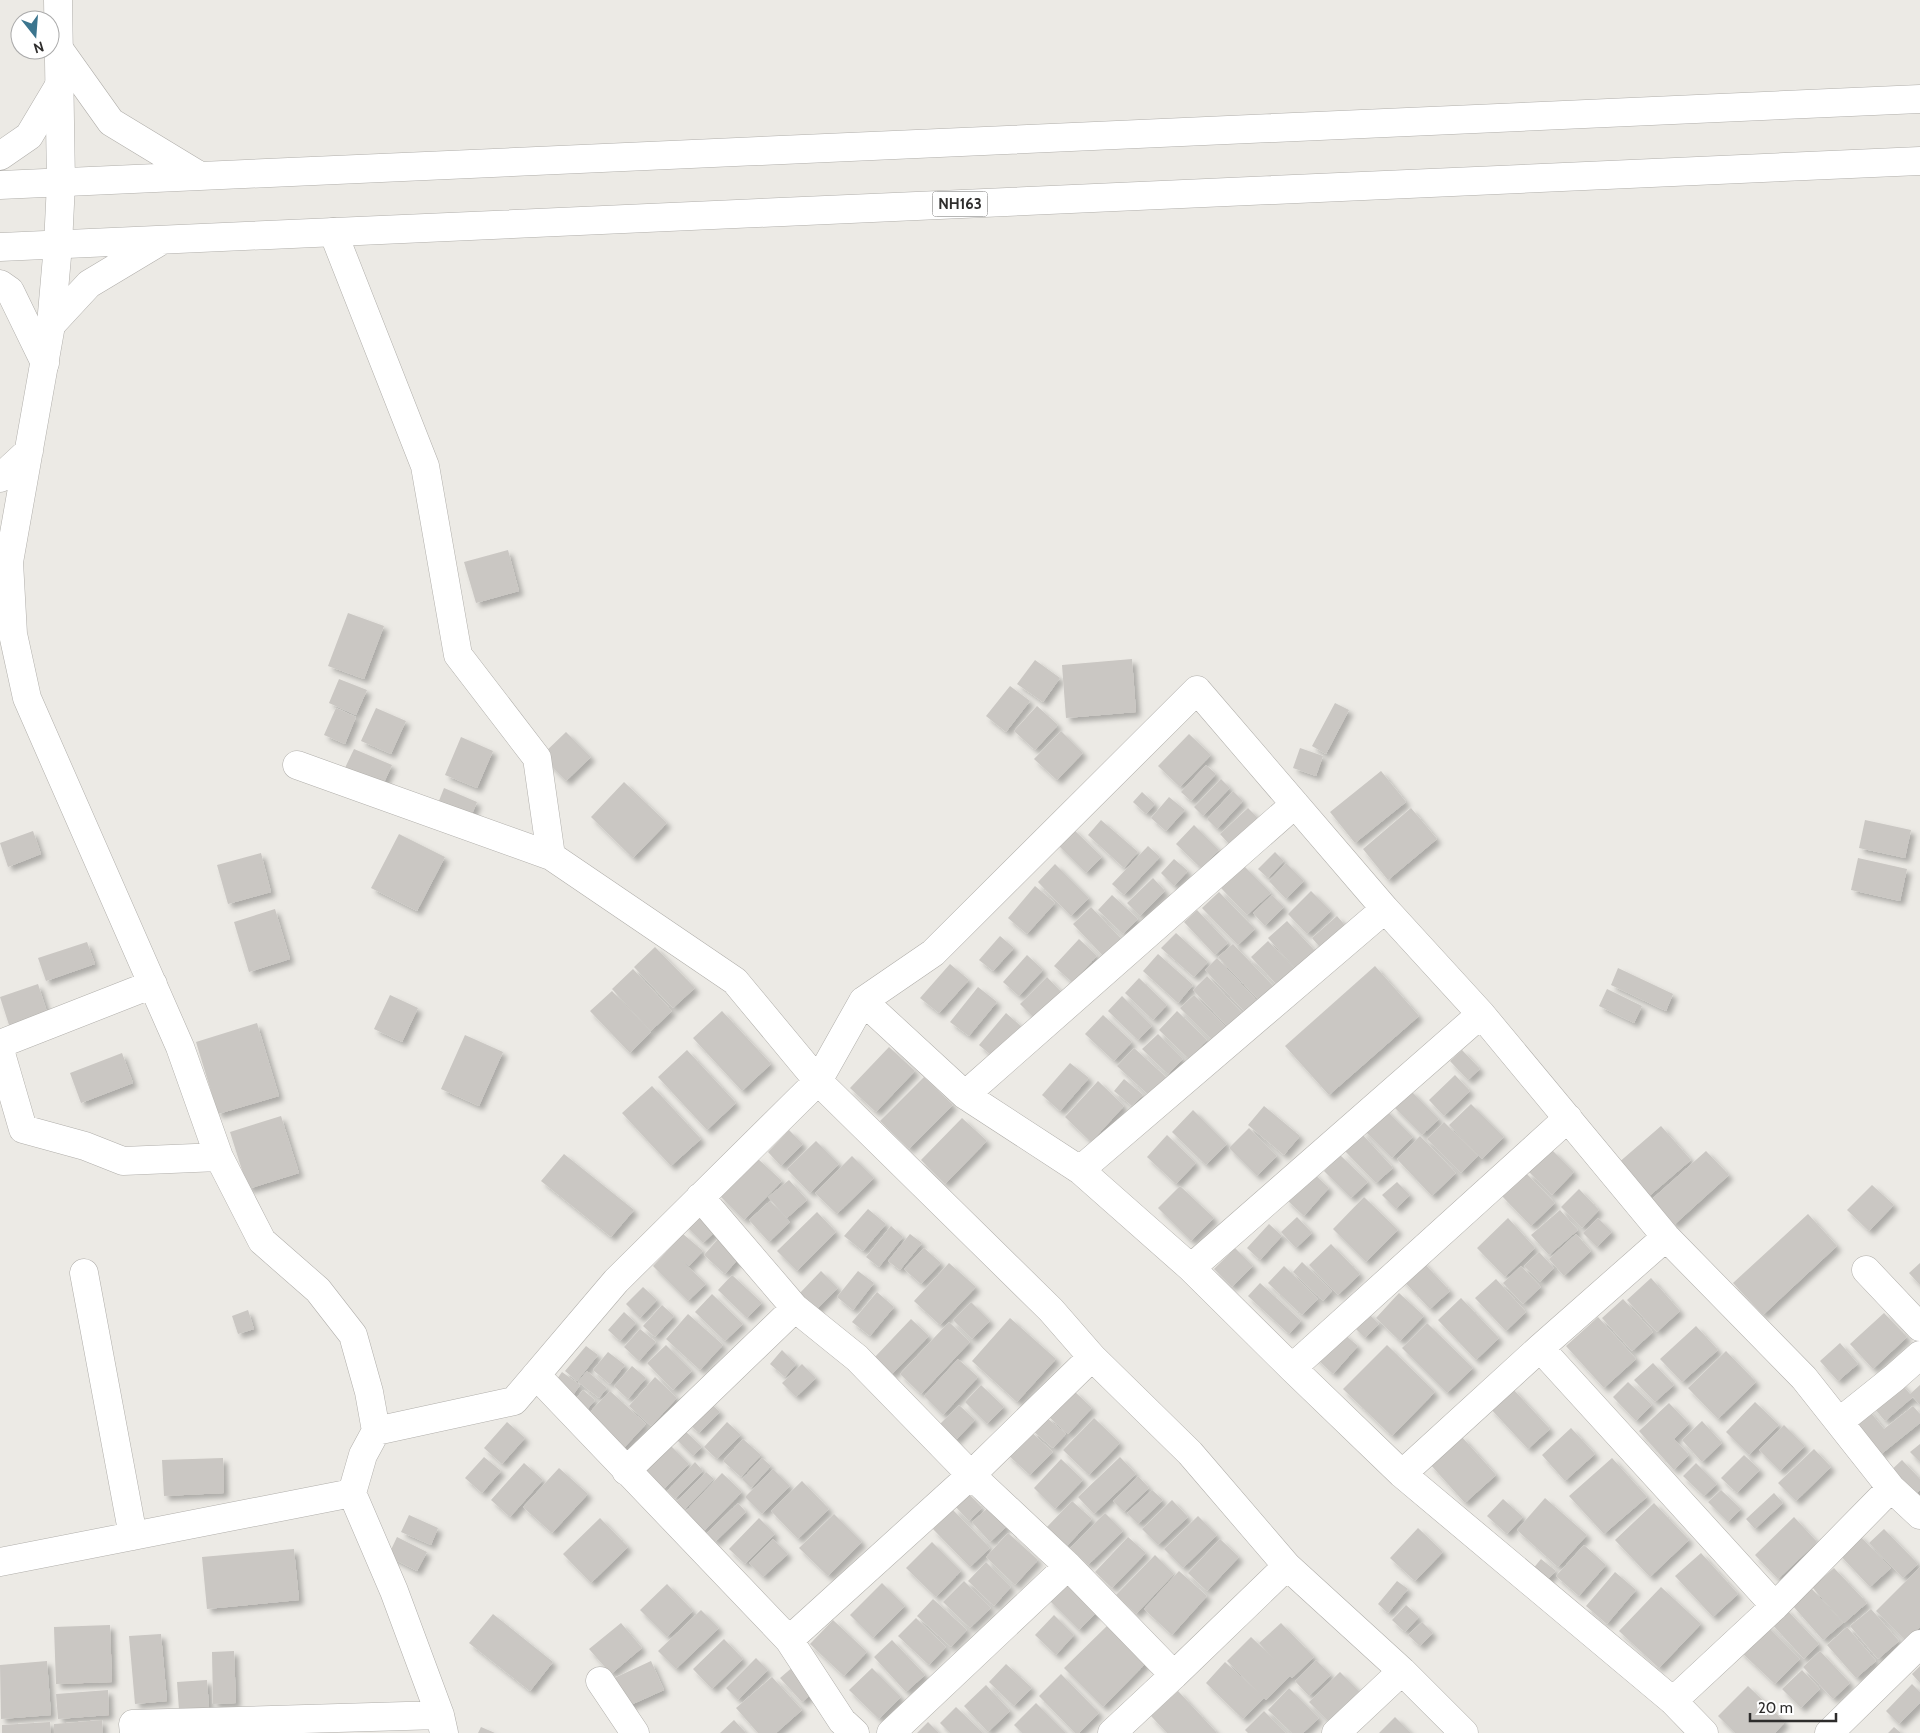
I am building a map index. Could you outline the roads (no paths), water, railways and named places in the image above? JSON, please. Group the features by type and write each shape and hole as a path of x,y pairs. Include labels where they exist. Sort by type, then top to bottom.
{"main road":[{"path":"60,50 111,122 200,176"},
{"path":"59,60 61,183 51,325 9,562 13,634 27,698 180,1047 219,1157 262,1241 318,1290 353,1335 369,1392 376,1431 363,1455 352,1493 394,1591 442,1724 133,1724 134,1733"},
{"path":"0,156 30,136 60,84"},
{"path":"0,185 1920,99"},
{"name":"NH163","path":"0,247 1920,161"},
{"path":"333,232 425,466 458,655 537,758 550,856"},
{"path":"51,325 89,284 163,240"},
{"path":"0,284 10,291 45,363"},
{"path":"0,478 29,451"},
{"path":"376,1431 514,1401 616,1281 818,1081 863,1001 933,953 1196,690 1385,909 1481,1014 1666,1237 1804,1378 1839,1422 1910,1501 1774,1606 1673,1701"},
{"path":"297,765 550,856 735,981 818,1081 1051,1310 1092,1357 1190,1453 1287,1566 1402,1671 1464,1733"},
{"path":"965,1095 1295,804"},
{"path":"1080,1170 1385,909"},
{"path":"0,1044 153,984"},
{"path":"863,1001 965,1095 1080,1170 1191,1268 1402,1474 1673,1701 1704,1733"},
{"path":"1191,1268 1481,1014"},
{"path":"0,1050 23,1129 85,1146 123,1161 219,1157"},
{"path":"1292,1368 1568,1118"},
{"path":"700,1197 795,1308 857,1358 970,1475 1068,1566 1174,1675"},
{"path":"1402,1474 1540,1348 1666,1237"},
{"path":"1866,1270 1920,1327"},
{"path":"84,1273 133,1536"},
{"path":"626,1471 795,1308"},
{"path":"1540,1348 1774,1606"},
{"path":"1839,1422 1920,1355"},
{"path":"789,1640 970,1475 1092,1357"},
{"path":"536,1375 789,1640 842,1729"},
{"path":"0,1562 352,1493"},
{"path":"891,1733 1068,1566"},
{"path":"1112,1733 1287,1566"},
{"path":"1829,1733 1920,1644"},
{"path":"1336,1733 1402,1671"},
{"path":"600,1681 635,1733"}]}
